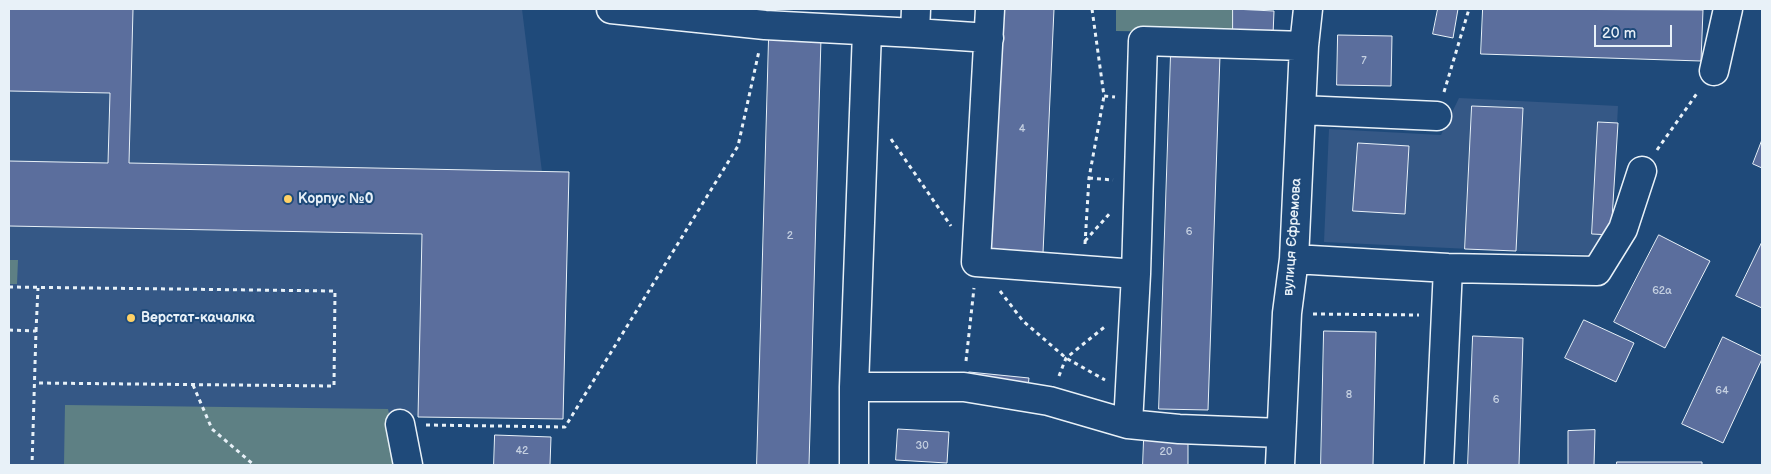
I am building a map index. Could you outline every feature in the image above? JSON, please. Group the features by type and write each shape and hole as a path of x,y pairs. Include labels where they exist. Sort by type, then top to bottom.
{"street":[{"path":"611,9 867,32 916,21 989,38"},
{"path":"990,9 976,262 1136,274"},
{"name":"вулиця Єфремова","path":"1280,465 1287,313 1294,259 1304,46 1308,9"},
{"path":"1714,71 1728,9"},
{"path":"854,465 854,387 867,32"},
{"path":"1128,424 1136,274 1143,41 1304,46"},
{"path":"1301,110 1437,116"},
{"path":"1294,259 1448,268 1597,271 1622,228 1642,171"},
{"path":"1439,465 1448,268"},
{"path":"854,387 964,387 1049,401 1128,424 1179,429 1281,434"},
{"path":"400,424 408,465"}],"path":[{"path":"1084,269 1089,178 1104,96 1092,9"},
{"path":"1437,116 1469,9"},
{"path":"400,424 565,427 738,146 765,24"},
{"path":"1642,171 1714,71"},
{"path":"1104,96 1141,98"},
{"path":"964,387 976,262"},
{"path":"9,287 335,291 334,386 35,383"},
{"path":"32,465 38,288"},
{"path":"1049,401 1066,358 1134,302"},
{"path":"1287,313 1447,316"},
{"path":"9,330 36,330"},
{"path":"194,385 212,429 254,465"}],"shaded area":[{"path":"9,9 522,9 542,172 569,172 563,419 390,415 401,465 9,465"},
{"path":"1459,98 1618,106 1611,235 1595,255 1324,242 1329,129 1441,135"}],"green space":[{"path":"1116,9 1233,9 1233,33 1116,31"},
{"path":"9,260 18,260 17,284 9,284"},
{"path":"65,405 388,409 401,465 64,465"}],"building":[{"name":"Корпус №0","path":"9,9 133,9 129,163 569,172 563,419 418,417 422,234 9,226 9,161 108,163 110,93 9,91"},
{"path":"1000,9 1054,9 1043,253 990,251"},
{"path":"1233,9 1274,11 1273,35 1233,33"},
{"path":"1438,9 1458,9 1453,38 1433,34"},
{"path":"1483,9 1703,10 1701,61 1481,54"},
{"path":"1338,35 1392,36 1391,86 1337,85"},
{"path":"769,37 821,38 809,465 757,465"},
{"path":"1171,53 1220,55 1208,410 1159,409"},
{"path":"1472,106 1523,108 1516,251 1465,249"},
{"path":"1598,122 1618,123 1611,235 1592,234"},
{"path":"1762,140 1762,168 1753,164"},
{"path":"1358,143 1409,146 1405,214 1353,211"},
{"path":"1659,235 1710,261 1665,348 1614,322"},
{"path":"1762,242 1762,308 1736,296"},
{"path":"1584,320 1634,343 1616,382 1565,358"},
{"path":"1324,331 1376,332 1373,465 1321,465"},
{"path":"1473,336 1523,338 1519,465 1468,465"},
{"path":"1723,337 1762,356 1762,359 1723,443 1682,424"},
{"path":"969,372 1029,378 1028,387 968,382"},
{"path":"898,429 949,432 947,463 896,460"},
{"path":"1595,430 1594,465 1568,465 1568,431"},
{"path":"495,435 551,437 550,465 494,465"},
{"path":"1144,439 1188,439 1188,465 1143,465"},
{"path":"1617,462 1702,462 1702,465 1617,465"}],"place":[{"name":"Корпус №0","path":"288,199"},
{"name":"Верстат-качалка","path":"131,318"}]}
